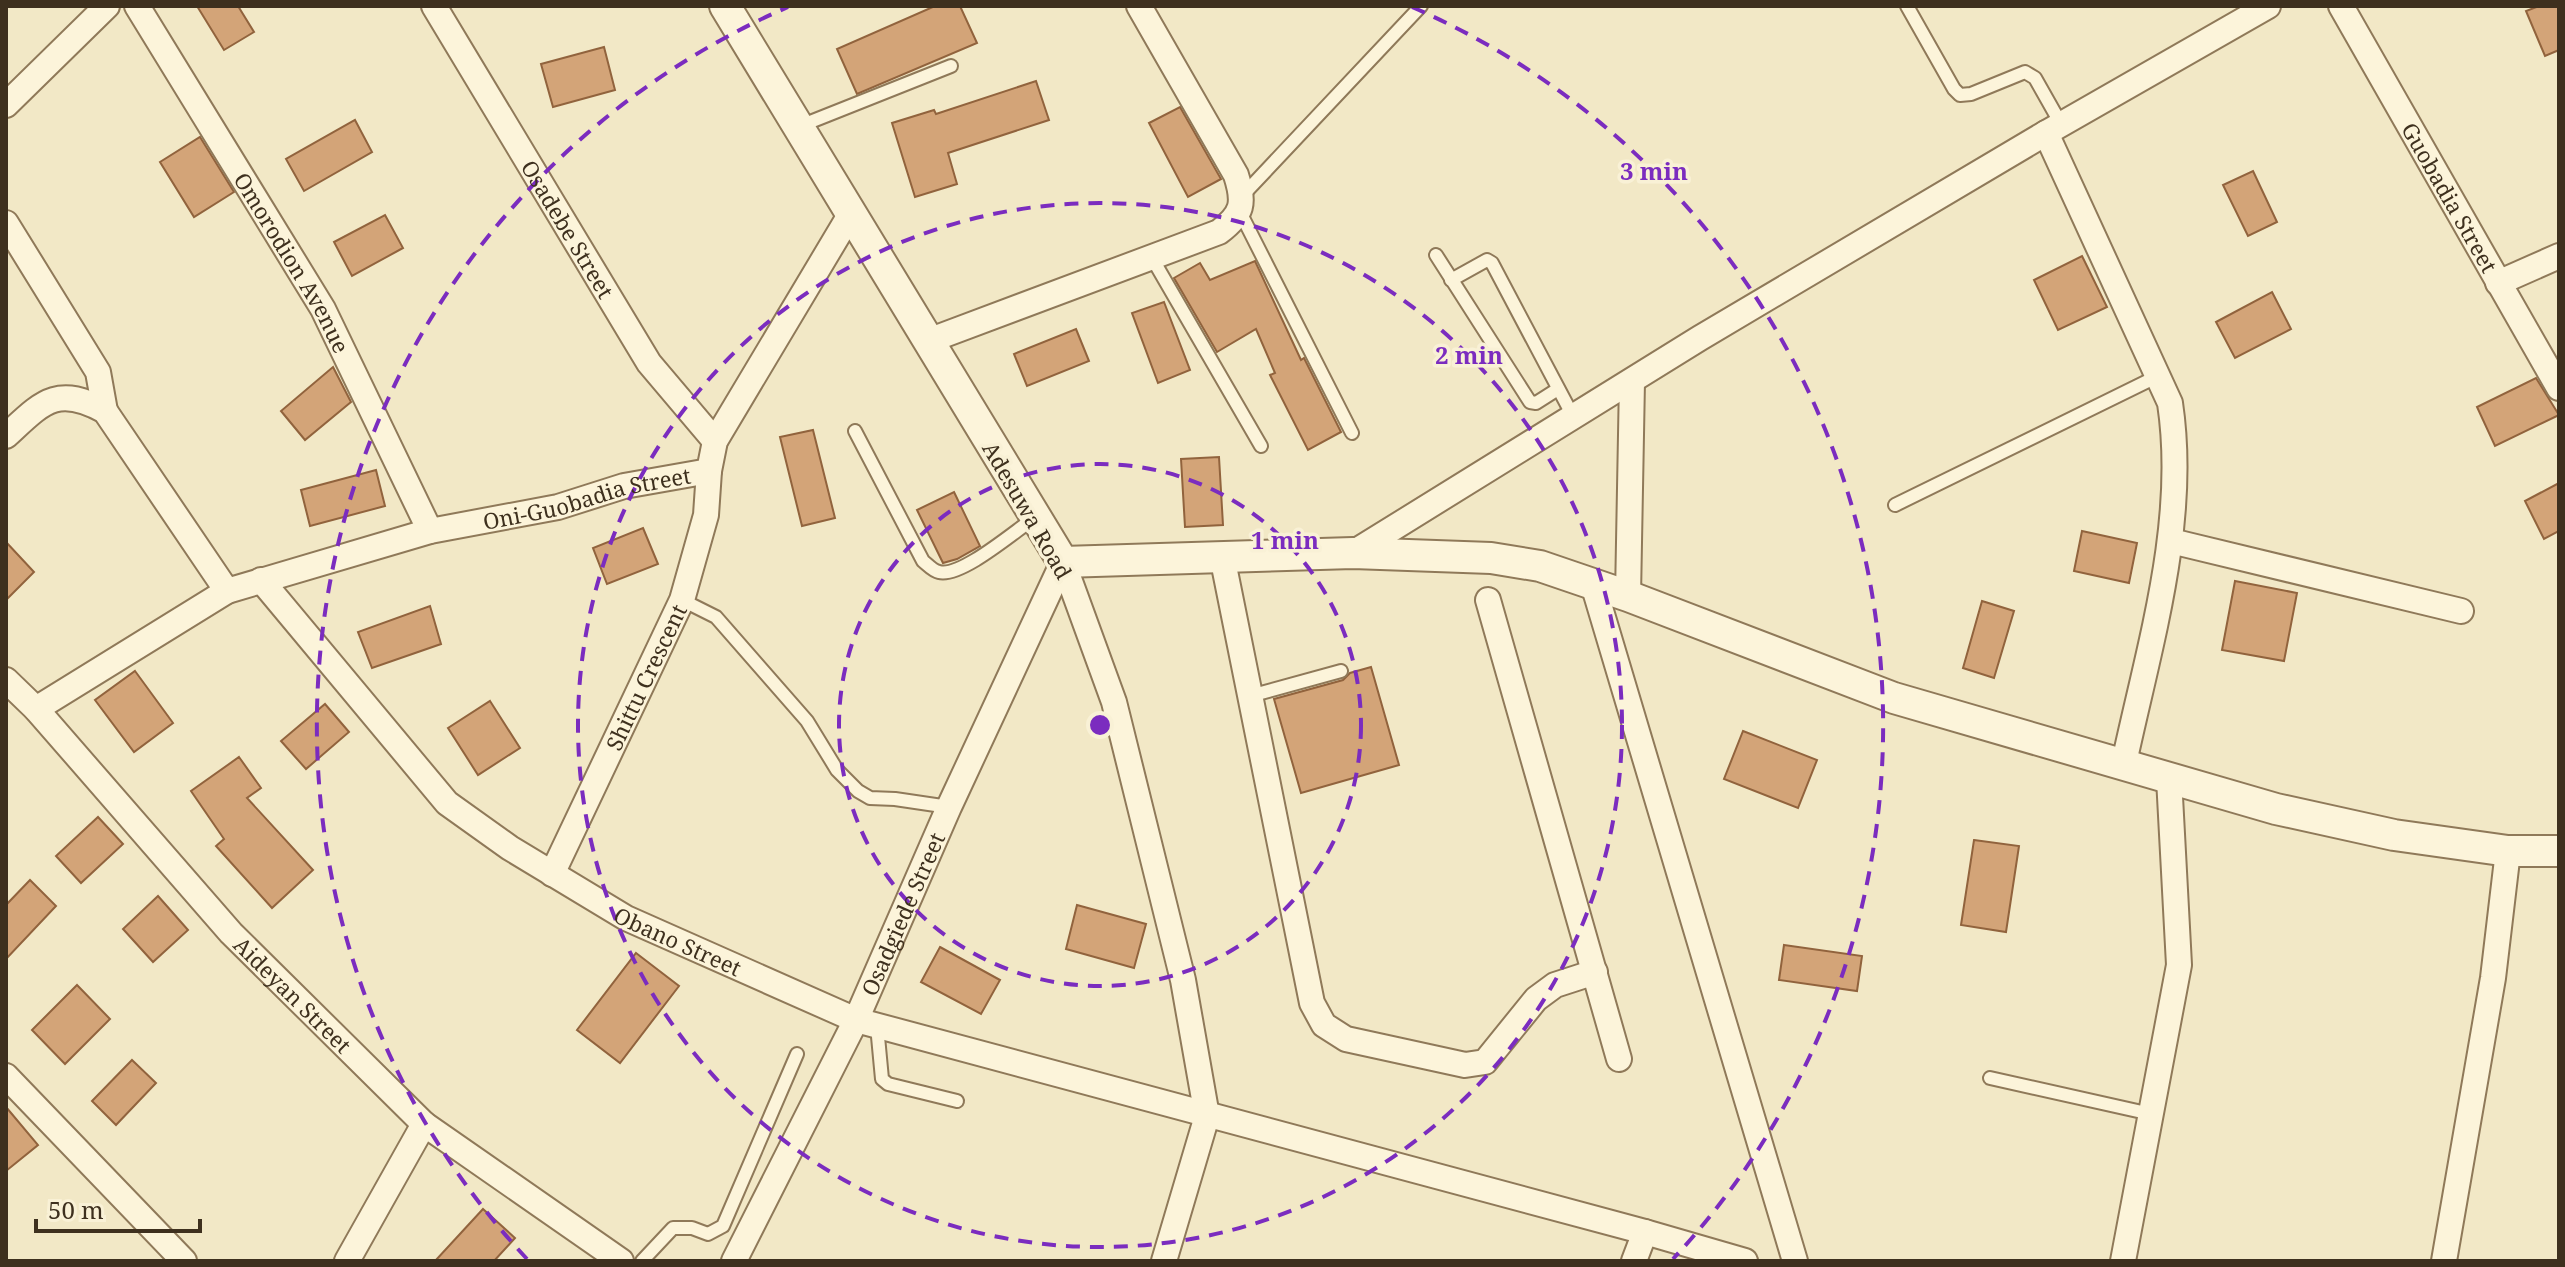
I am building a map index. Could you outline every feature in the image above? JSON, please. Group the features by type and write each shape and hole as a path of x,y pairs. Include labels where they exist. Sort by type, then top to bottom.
{"street":[{"path":"6,105 107,6"},
{"name":"Omorodion Avenue","path":"137,6 323,309 430,531"},
{"name":"Osadebe Street","path":"434,6 649,363 715,441"},
{"name":"Adesuwa Road","path":"725,6 1063,562 1114,702 1183,980 1207,1116"},
{"path":"928,341 1219,232 1241,204 1236,175 1139,6"},
{"path":"1353,553 1632,381 2054,128 2268,6"},
{"name":"Guobadia Street","path":"2341,6 2559,388"},
{"path":"2054,128 2156,377 2170,403 2174,430 2171,541 2124,763"},
{"name":"Oni-Guobadia Street","path":"36,709 227,591 430,531 558,507 624,486 709,471 715,441 850,215"},
{"path":"6,223 98,372 105,411 227,591"},
{"path":"2498,283 2559,256"},
{"path":"1628,596 1632,381"},
{"path":"6,436 42,403 68,397 85,400 105,411"},
{"name":"Shittu Crescent","path":"552,874 682,600 706,515 709,471"},
{"path":"2171,541 2461,611"},
{"path":"1063,562 1353,553 1491,558 1540,566 1628,596 1894,698 2276,809 2394,835 2508,851 2559,851"},
{"path":"1222,556 1312,1003 1324,1025 1346,1039 1465,1065 1485,1062 1536,999 1555,985 1595,972"},
{"name":"Osadgiede Street","path":"734,1261 867,1023 949,807 1063,562"},
{"name":"Obano Street","path":"261,580 447,803 510,848 626,918 867,1023 1745,1261"},
{"path":"1593,584 1795,1261"},
{"path":"1488,600 1619,1059"},
{"name":"Aideyan Street","path":"6,680 36,709 231,933 424,1124 621,1261"},
{"path":"2123,1261 2179,965 2169,778"},
{"path":"2444,1261 2493,978 2508,851"},
{"path":"6,1076 184,1261"},
{"path":"1164,1261 1207,1116"},
{"path":"347,1261 424,1124"},
{"path":"1634,1261 1645,1232"}],"lane":[{"path":"1352,433 1241,204 1421,6"},
{"path":"1907,6 1960,95 1971,94 2025,72 2035,78 2054,128"},
{"path":"797,128 951,66"},
{"path":"1436,255 1530,402 1536,403 1558,389"},
{"path":"1152,258 1261,446"},
{"path":"1451,280 1479,262 1487,260 1492,263 1574,418"},
{"path":"1895,505 2156,377"},
{"path":"855,431 923,561 936,572 948,573 964,567 1036,517"},
{"path":"682,600 716,617 807,721 837,770 858,791 870,798 949,807"},
{"path":"1250,696 1341,671"},
{"path":"867,1023 882,1079 888,1084 957,1101"},
{"path":"642,1261 673,1228 692,1228 708,1234 723,1226 797,1054"},
{"path":"1990,1078 2151,1114"}],"building":[{"path":"197,6 238,6 254,32 224,50"},
{"path":"935,6 960,6 977,43 857,94 837,49"},
{"path":"2539,6 2559,6 2559,50 2545,56 2526,11"},
{"path":"604,47 615,90 553,107 541,64"},
{"path":"1036,81 1049,120 948,153 957,184 915,197 892,123 934,110 936,114"},
{"path":"1180,107 1221,179 1188,197 1149,123"},
{"path":"355,120 372,152 304,191 286,159"},
{"path":"200,137 234,192 194,217 160,162"},
{"path":"2253,171 2277,222 2248,236 2223,185"},
{"path":"385,215 403,248 352,276 334,242"},
{"path":"2082,256 2107,307 2058,330 2034,280"},
{"path":"1255,261 1301,360 1304,358 1341,432 1308,450 1270,375 1275,373 1256,329 1217,352 1174,278 1200,263 1210,280"},
{"path":"2272,292 2291,329 2235,358 2216,322"},
{"path":"1164,302 1190,370 1158,383 1132,313"},
{"path":"1076,329 1089,361 1027,386 1014,354"},
{"path":"333,367 351,402 305,440 281,411"},
{"path":"2536,378 2559,415 2495,446 2477,407"},
{"path":"813,430 835,518 802,526 780,437"},
{"path":"1219,457 1223,525 1185,527 1181,459"},
{"path":"376,470 385,506 310,526 301,490"},
{"path":"2559,483 2559,531 2544,539 2525,501"},
{"path":"954,492 980,546 943,563 917,510"},
{"path":"643,528 658,564 607,584 593,548"},
{"path":"2082,531 2137,543 2129,583 2074,571"},
{"path":"6,542 34,572 6,600"},
{"path":"2235,581 2297,593 2284,661 2222,650"},
{"path":"1982,601 2014,611 1994,678 1963,668"},
{"path":"430,606 441,644 372,668 358,632"},
{"path":"1371,667 1399,765 1301,793 1274,699 1343,680 1350,673"},
{"path":"135,671 173,723 134,752 95,700"},
{"path":"490,701 520,748 478,775 448,728"},
{"path":"325,704 349,732 306,769 281,741"},
{"path":"1743,731 1817,760 1798,808 1724,779"},
{"path":"239,757 261,788 247,798 313,870 272,908 216,846 224,839 191,791"},
{"path":"98,817 123,844 81,883 56,856"},
{"path":"1974,840 2019,846 2006,932 1961,925"},
{"path":"30,880 56,906 6,959 6,905"},
{"path":"158,896 188,930 153,962 123,929"},
{"path":"1077,905 1146,924 1134,968 1066,949"},
{"path":"1784,945 1862,956 1857,991 1779,980"},
{"path":"940,947 1000,980 981,1014 921,982"},
{"path":"636,953 679,986 620,1063 577,1030"},
{"path":"77,985 110,1019 65,1064 32,1030"},
{"path":"132,1060 156,1083 116,1125 92,1101"},
{"path":"6,1107 38,1145 6,1171"},
{"path":"483,1209 515,1238 494,1261 435,1261"}]}
